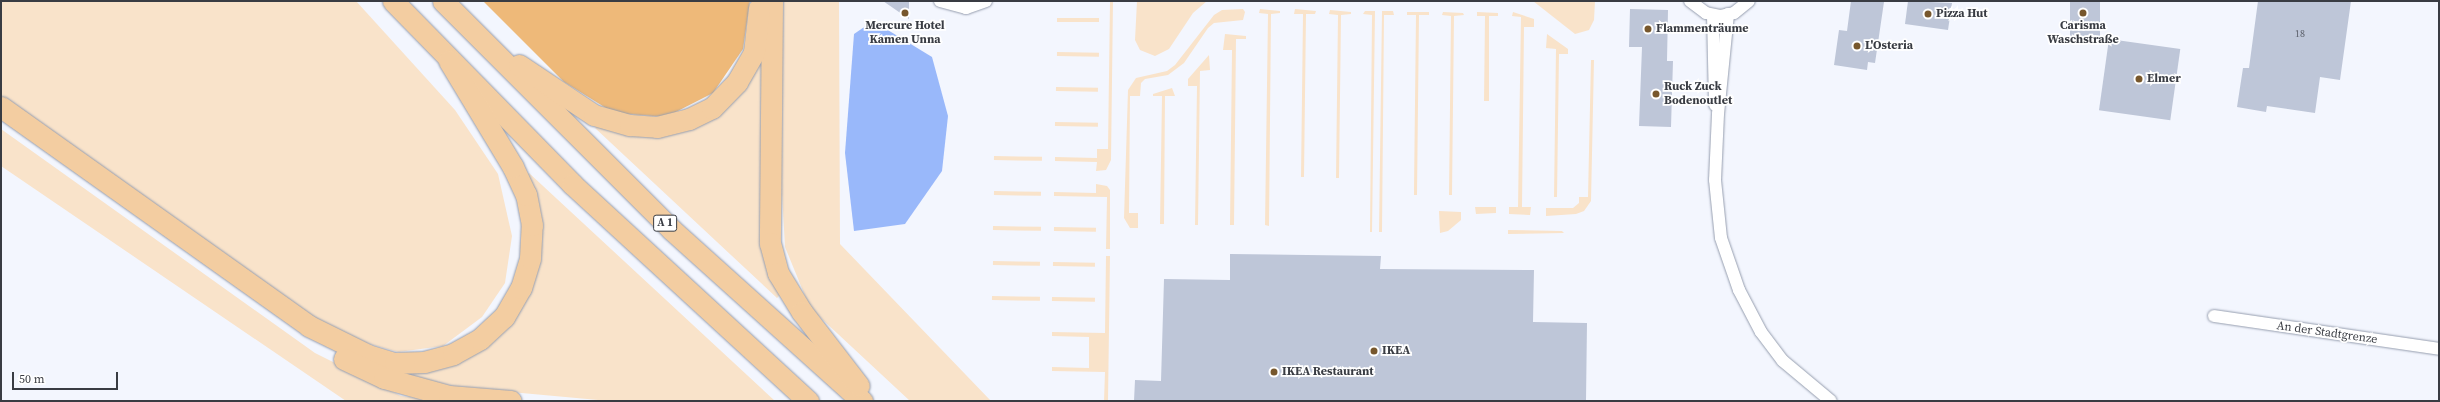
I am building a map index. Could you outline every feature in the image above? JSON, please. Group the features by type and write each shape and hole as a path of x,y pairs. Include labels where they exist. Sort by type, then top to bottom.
{"highway":[{"path":"393,1 449,60 648,256 808,401"},
{"name":"A 1","path":"443,1 672,230 862,401"},
{"path":"477,36 594,115 657,127 689,119 712,108 737,82 754,52 759,22 758,1"},
{"path":"772,1 770,243 778,273 802,312 870,401"},
{"path":"1,107 309,326 368,355 395,363 424,362 453,354 480,339 504,316 521,288 530,258 532,225 526,195 513,167 449,60"},
{"path":"1,119 322,349 384,378 442,394 511,401"}],"street":[{"path":"940,1 966,8 986,1"},
{"path":"1690,1 1696,7 1713,15 1728,14 1749,1"},
{"path":"1728,14 1718,114 1716,210 1721,238 1739,290 1761,332 1783,360 1831,401"},
{"path":"1713,15 1714,101 1718,114"},
{"name":"An der Stadtgrenze","path":"2214,316 2439,349"}],"shaded area":[{"path":"1,1 356,1 455,110 498,174 512,236 505,283 482,317 443,346 398,352 348,338 287,302 1,96"},
{"path":"483,1 750,1 743,49 713,93 666,117 614,113 564,82"},
{"path":"780,1 839,1 840,244 991,401 910,401 810,308 785,247 779,139"},
{"path":"1110,1 1113,1 1111,160 1106,170 1096,171 1097,162 1055,161 1055,157 1097,158 1097,149 1108,149"},
{"path":"1137,1 1207,1 1193,13 1169,49 1155,56 1140,50 1135,40"},
{"path":"1533,1 1595,1 1594,20 1589,30 1575,34"},
{"path":"1243,9 1245,12 1243,20 1214,23 1208,28 1184,63 1168,75 1145,79 1141,83 1140,96 1130,96 1129,213 1138,213 1138,228 1130,228 1124,218 1128,90 1136,78 1167,71 1175,65 1214,15 1222,10"},
{"path":"1260,9 1280,11 1280,13 1271,14 1269,226 1265,225 1268,14 1259,13"},
{"path":"1295,9 1316,11 1315,14 1306,14 1304,177 1301,177 1303,14 1294,14"},
{"path":"1330,10 1351,12 1351,14 1341,15 1339,178 1336,178 1338,15 1329,14"},
{"path":"1365,11 1375,11 1372,232 1370,232 1372,15 1363,14"},
{"path":"1382,11 1393,11 1394,15 1384,15 1382,232 1379,232"},
{"path":"1407,12 1429,12 1429,15 1419,15 1417,195 1414,195 1416,15 1407,15"},
{"path":"1443,12 1463,13 1464,15 1454,16 1452,195 1449,195 1451,16 1442,15"},
{"path":"1477,12 1498,13 1498,16 1489,16 1489,101 1484,101 1485,16 1477,16"},
{"path":"1513,12 1534,19 1534,27 1524,27 1522,207 1531,207 1530,215 1509,214 1509,207 1518,207 1521,17 1512,16"},
{"path":"1057,18 1099,18 1099,22 1057,22"},
{"path":"1225,34 1246,36 1246,39 1236,39 1234,225 1230,225 1232,50 1223,50"},
{"path":"1547,34 1568,49 1568,54 1559,54 1557,197 1554,197 1556,49 1546,48"},
{"path":"1057,52 1099,53 1099,57 1057,56"},
{"path":"1209,55 1210,70 1200,71 1198,225 1195,225 1197,86 1188,86 1188,79"},
{"path":"760,59 765,59 782,293 777,298 595,128 598,125 660,134 696,128 726,109"},
{"path":"1591,60 1594,60 1591,201 1584,211 1576,214 1546,216 1546,208 1573,208 1579,203 1579,197 1588,197"},
{"path":"1056,87 1098,88 1098,92 1056,91"},
{"path":"1172,88 1175,96 1165,96 1164,224 1160,224 1162,96 1153,96 1153,94"},
{"path":"1055,122 1098,123 1098,127 1055,126"},
{"path":"1,129 315,353 401,396 442,401 346,401 1,166"},
{"path":"994,156 1042,157 1042,161 994,160"},
{"path":"529,173 775,401 609,401 457,387 412,378 413,371 456,363 526,290 524,178"},
{"path":"1096,184 1107,186 1110,190 1110,249 1106,249 1107,197 1054,196 1054,192 1096,193"},
{"path":"994,191 1041,192 1041,196 994,195"},
{"path":"1475,207 1496,207 1496,213 1476,214"},
{"path":"1439,211 1461,212 1461,220 1448,231 1440,233"},
{"path":"993,226 1041,227 1041,231 993,230"},
{"path":"1054,227 1096,228 1096,232 1054,231"},
{"path":"1508,230 1562,231 1564,233 1508,234"},
{"path":"1106,256 1110,256 1108,401 1104,401 1105,372 1052,371 1052,367 1089,368 1089,337 1052,336 1052,332 1105,333"},
{"path":"993,261 1040,262 1040,266 993,265"},
{"path":"1053,262 1095,263 1095,267 1053,266"},
{"path":"992,296 1040,297 1040,301 992,300"},
{"path":"1052,297 1095,298 1095,302 1052,301"}],"water":[{"path":"873,21 932,57 948,116 942,171 905,224 854,231 845,153 854,34"}],"building":[{"name":"Mercure Hotel Kamen Unna","path":"883,1 909,1 909,19"},
{"name":"L'Osteria","path":"1851,1 1884,2 1875,63 1868,62 1867,70 1834,65 1839,30 1847,31"},
{"name":"Pizza Hut","path":"1908,1 1952,3 1948,30 1905,24"},
{"name":"Carisma Waschstraße","path":"2070,1 2100,1 2100,36 2070,36"},
{"path":"2258,1 2351,1 2340,80 2320,77 2315,113 2267,106 2266,112 2237,107 2243,68 2249,68"},
{"path":"1630,9 1668,10 1667,61 1673,61 1671,127 1639,126 1642,47 1629,47"},
{"name":"Elmer","path":"2109,39 2180,49 2170,120 2099,110"},
{"name":"IKEA","path":"1230,254 1381,256 1380,269 1534,270 1533,322 1587,323 1586,401 1134,401 1135,380 1161,381 1164,279 1230,280"}],"place":[{"name":"Mercure Hotel Kamen Unna","path":"905,13"},
{"name":"Carisma Waschstraße","path":"2083,13"},
{"name":"Pizza Hut","path":"1928,14"},
{"name":"Flammenträume","path":"1648,29"},
{"name":"L'Osteria","path":"1857,46"},
{"name":"Elmer","path":"2139,79"},
{"name":"Ruck Zuck Bodenoutlet","path":"1656,94"},
{"name":"IKEA","path":"1374,351"},
{"name":"IKEA Restaurant","path":"1274,372"}]}
